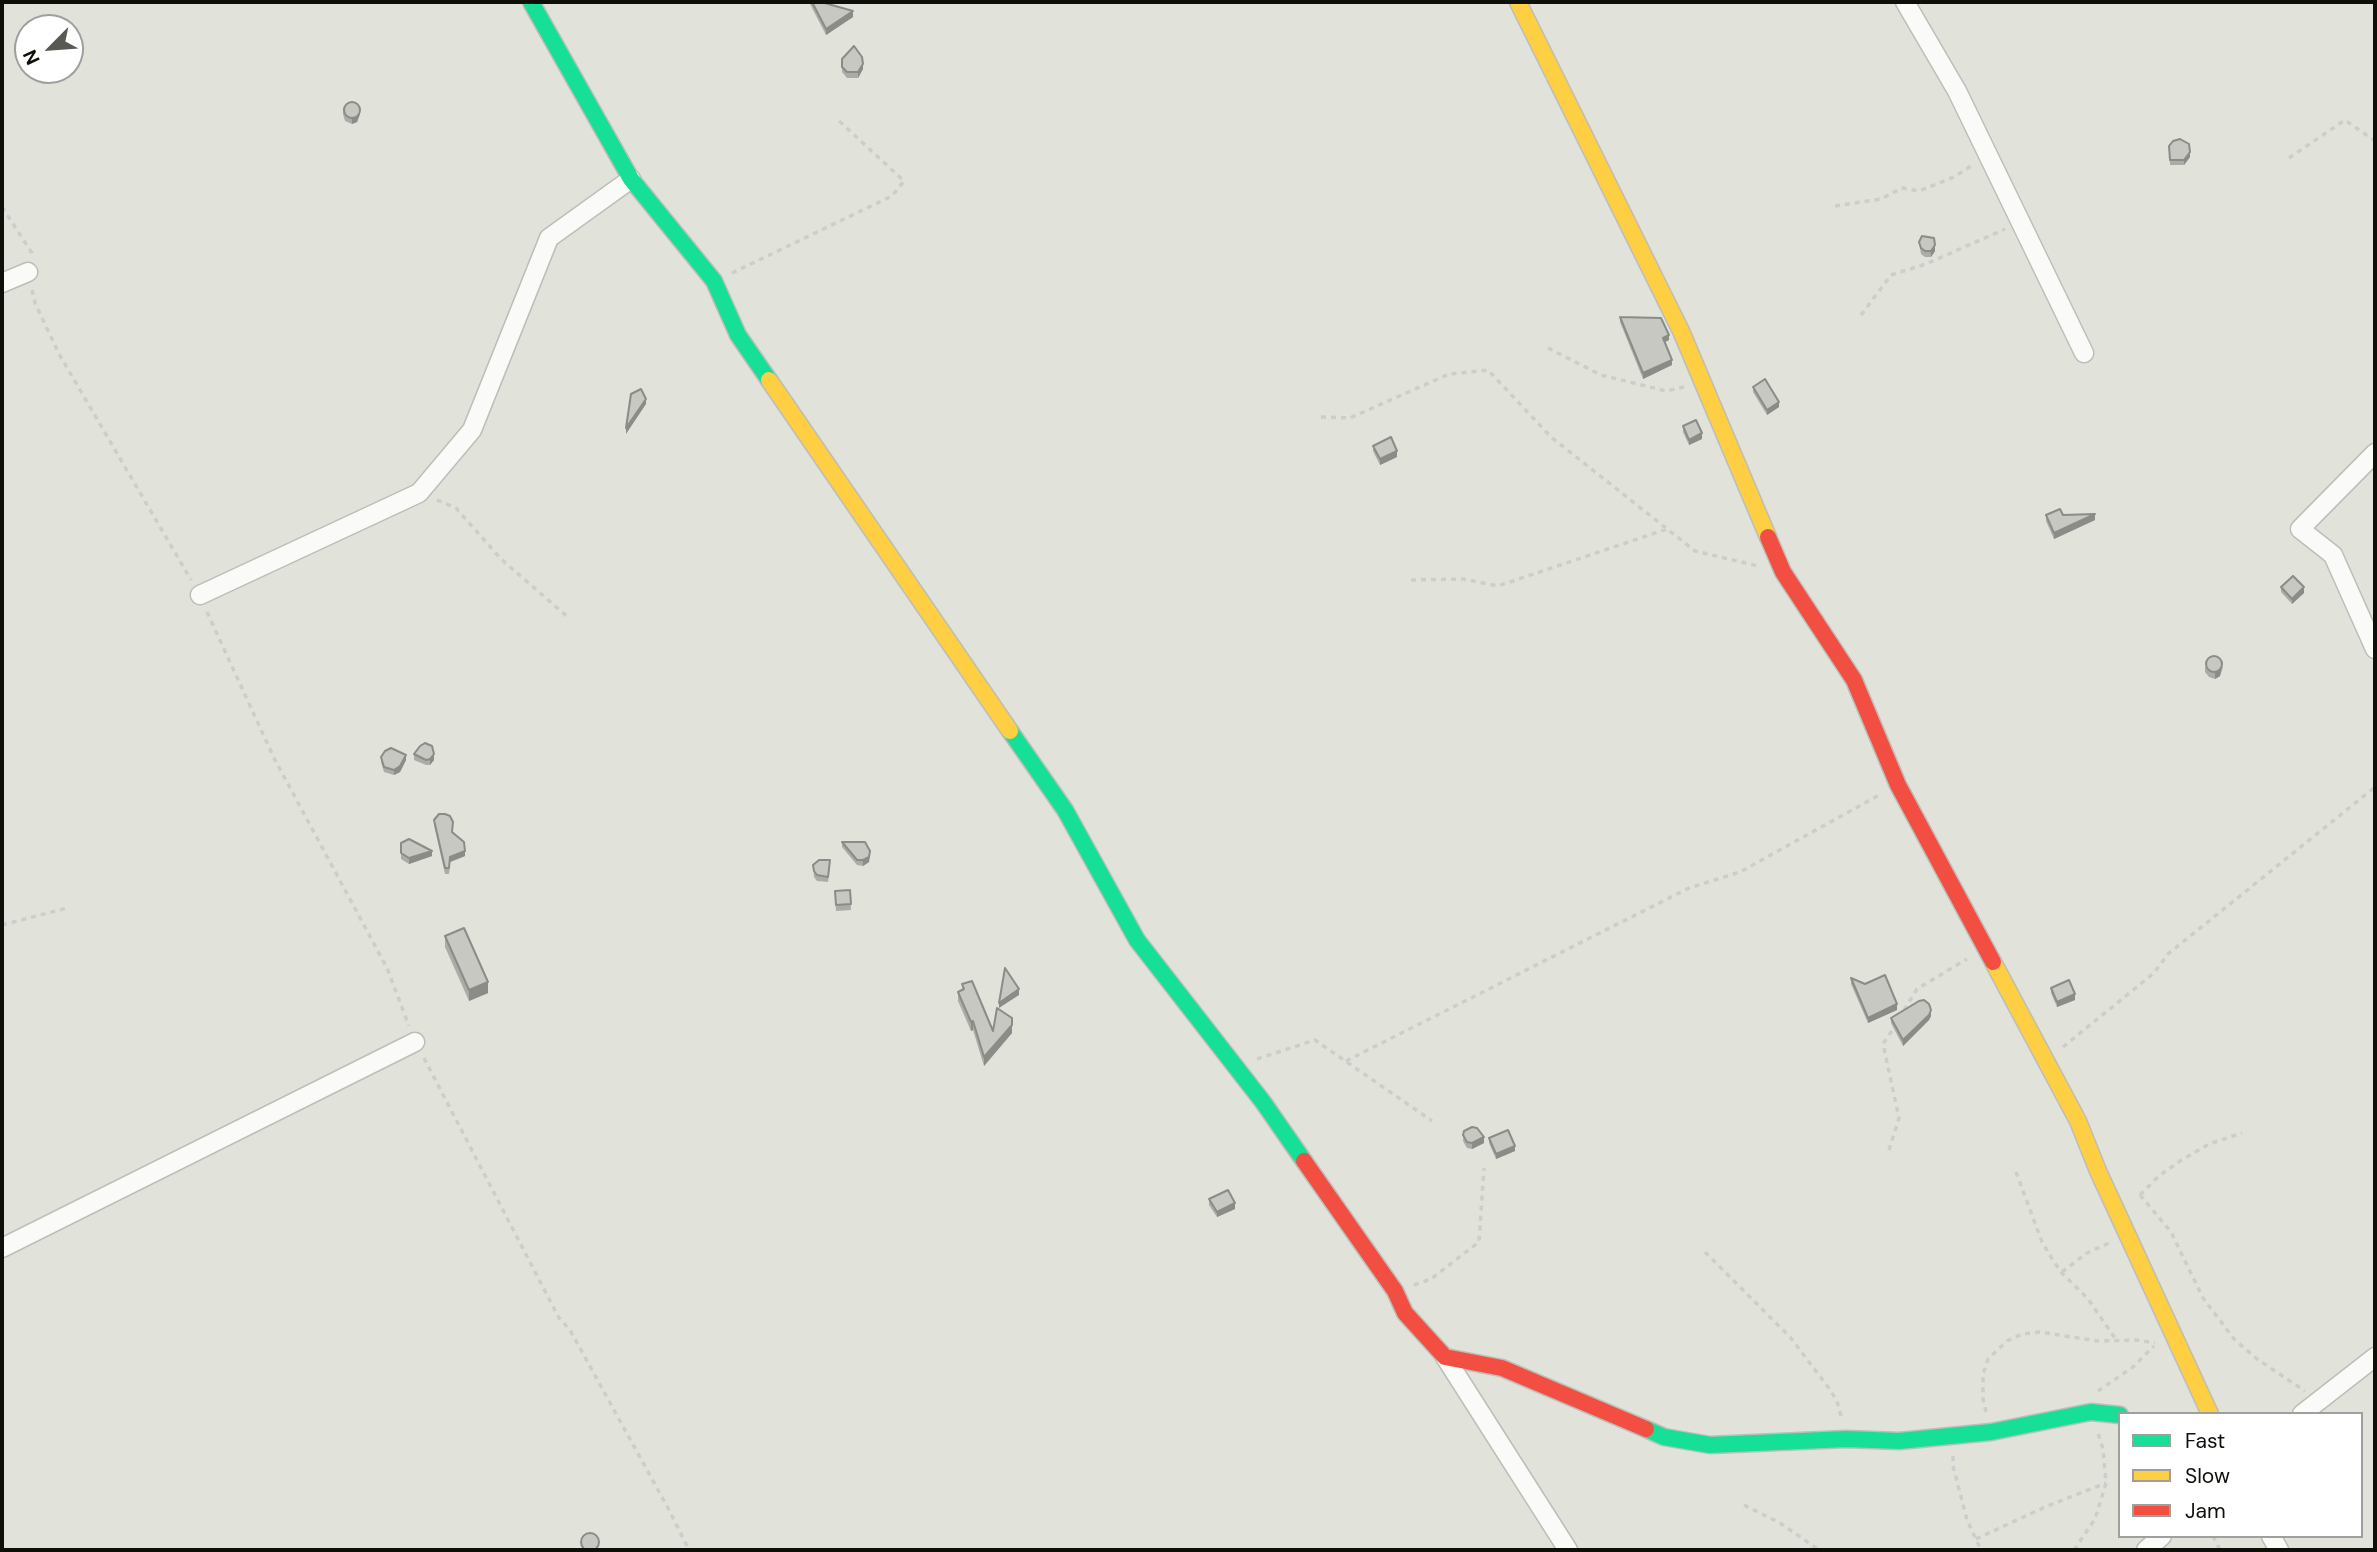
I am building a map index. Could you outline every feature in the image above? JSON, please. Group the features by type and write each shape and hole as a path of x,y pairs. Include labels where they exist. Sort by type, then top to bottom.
{"street":[{"path":"531,2 631,179 714,281 738,335 1065,810 1137,940 1264,1102 1395,1291 1405,1313 1445,1357 1568,1550"},
{"path":"1518,2 1681,331 1783,572 1854,680 1898,785 2078,1121 2098,1171 2209,1412"},
{"path":"1905,2 1957,91 2084,354"},
{"path":"200,595 419,493 472,430 549,238 631,179"},
{"path":"2,282 28,272"},
{"path":"2375,453 2300,529 2333,555 2375,649"},
{"path":"2,1248 415,1042"},
{"path":"1445,1357 1502,1368 1664,1437 1710,1445 1846,1439 1899,1441 1991,1432 2091,1412 2118,1415"},
{"path":"2304,1412 2375,1357"},
{"path":"2146,1550 2160,1538"}],"path":[{"path":"714,281 892,196 904,181 837,119"},
{"path":"2289,158 2345,120 2375,141"},
{"path":"1835,206 1881,199 1902,188 1919,191 1954,177 1988,156"},
{"path":"2,207 32,253 28,272 35,303 59,354 200,595 274,758 387,968 415,1042 559,1318 570,1330 670,1510 689,1550"},
{"path":"1861,315 1891,275 1926,264 2020,222"},
{"path":"1548,348 1601,375 1666,391 1703,383"},
{"path":"1321,417 1350,418 1448,374 1488,370 1551,437 1695,551 1783,572"},
{"path":"419,493 456,508 501,559 570,619"},
{"path":"1411,580 1463,579 1498,586 1667,529"},
{"path":"1346,1061 1689,888 1740,872 1898,785"},
{"path":"2043,1056 2065,1045 2154,973 2168,954 2375,787"},
{"path":"2,925 67,908"},
{"path":"1889,1150 1899,1118 1882,1044 1917,989 1985,948"},
{"path":"1235,1066 1315,1040 1432,1121"},
{"path":"2120,1217 2159,1176 2180,1161 2209,1144 2242,1133"},
{"path":"1395,1291 1431,1279 1479,1242 1483,1168"},
{"path":"2016,1172 2042,1242 2062,1272 2088,1299 2117,1341"},
{"path":"2140,1195 2171,1232 2203,1298 2234,1339 2257,1359 2319,1400"},
{"path":"2062,1272 2087,1253 2127,1234"},
{"path":"1705,1252 1790,1337 1828,1387 1840,1409 1846,1439"},
{"path":"1991,1432 1983,1399 1983,1374 1988,1359 2007,1341 2022,1334 2040,1332 2097,1341 2136,1340 2157,1343 2133,1367 2093,1395"},
{"path":"2074,1550 2095,1519 2106,1483 2104,1448 2091,1412"},
{"path":"1953,1436 1956,1479 1967,1520 1981,1550"},
{"path":"1976,1539 2106,1483"},
{"path":"1744,1505 1780,1523 1819,1550"}],"building":[{"path":"812,2 821,2 853,11 826,29"},
{"path":"854,46 862,57 863,64 858,72 847,72 842,67 842,59"},
{"path":"352,102 358,104 358,116 352,118 346,116 344,110 346,104"},
{"path":"2180,139 2189,144 2190,152 2184,160 2170,160 2169,146"},
{"path":"1922,236 1934,238 1935,245 1931,251 1921,248 1919,242"},
{"path":"1620,317 1661,318 1669,335 1663,338 1672,360 1643,373"},
{"path":"1765,379 1779,402 1767,410 1753,387"},
{"path":"641,389 646,399 626,428 631,394"},
{"path":"1696,420 1702,433 1689,440 1683,426"},
{"path":"1391,437 1397,451 1380,459 1373,446"},
{"path":"2060,509 2063,515 2095,514 2054,533 2046,515"},
{"path":"2293,576 2304,587 2292,599 2281,587"},
{"path":"2211,656 2217,656 2222,664 2220,670 2211,672 2206,667 2206,661"},
{"path":"425,743 432,746 434,754 426,760 414,754"},
{"path":"391,748 406,755 400,766 394,770 384,767 381,757"},
{"path":"439,814 450,816 453,822 452,832 464,842 465,851 450,857 449,868 445,868 434,820"},
{"path":"409,839 432,851 409,858 401,853 401,843"},
{"path":"842,842 865,842 870,851 869,857 857,860"},
{"path":"819,860 830,860 828,877 817,875 814,871 813,865"},
{"path":"850,890 851,904 836,905 835,891"},
{"path":"464,928 488,982 469,990 445,936"},
{"path":"1005,968 1019,989 999,1003"},
{"path":"1885,975 1897,1004 1868,1018 1851,978 1865,984"},
{"path":"2069,980 2075,994 2057,1002 2051,988"},
{"path":"972,981 993,1031 997,1008 1012,1018 1012,1025 984,1057 973,1021 971,1022 958,992 964,989 962,984"},
{"path":"1924,1000 1931,1010 1929,1015 1903,1040 1891,1018"},
{"path":"1477,1128 1484,1137 1472,1143 1467,1142 1463,1135 1464,1131"},
{"path":"1508,1130 1515,1146 1496,1154 1489,1138"},
{"path":"1228,1190 1235,1203 1217,1212 1209,1199"},
{"path":"590,1533 596,1536 599,1542 596,1548 590,1551 584,1548 581,1542 584,1536"}],"traffic: fast":[{"path":"531,2 631,179 714,281 738,335 769,380"},
{"path":"1010,731 1065,810 1137,940 1263,1102 1304,1161"},
{"path":"1646,1429 1664,1437 1710,1445 1846,1439 1899,1441 1991,1432 2091,1412 2118,1415"}],"traffic: slow":[{"path":"1518,2 1681,331 1768,537"},
{"path":"769,380 1010,731"},
{"path":"1993,962 2078,1121 2098,1171 2209,1412"}],"traffic: jam":[{"path":"1768,537 1783,572 1854,680 1898,785 1993,962"},
{"path":"1304,1161 1395,1291 1405,1313 1445,1357 1502,1368 1646,1429"}]}
